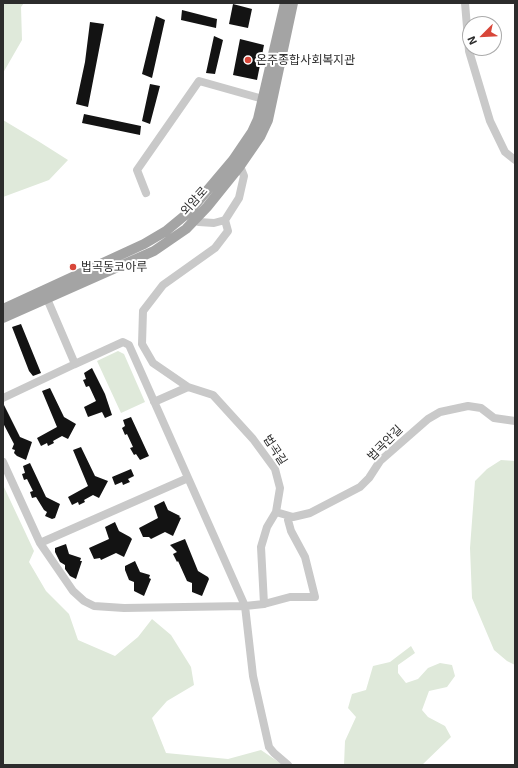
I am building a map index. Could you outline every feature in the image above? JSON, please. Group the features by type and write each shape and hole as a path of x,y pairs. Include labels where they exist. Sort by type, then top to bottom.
{"main road":[{"name":"외암로","path":"236,163 258,119 285,3"},
{"name":"외암로","path":"3,318 45,294 144,244 190,218 260,137 268,120 293,3"},
{"name":"외암로","path":"3,309 45,294"}],"street":[{"path":"465,3 469,51 488,114 504,152 515,160"},
{"path":"146,193 137,170 199,81 263,99"},
{"path":"190,218 214,223 225,220 238,198 244,176 236,163"},
{"name":"법곡길","path":"225,220 228,231 215,248 163,285 143,311 142,344 154,363 188,387 213,395 253,439 275,469 280,488 276,512 267,527 261,547 264,604"},
{"path":"45,294 75,364"},
{"path":"3,398 123,342 129,345 245,606 253,676 269,747 274,754 288,765"},
{"path":"154,402 188,387"},
{"name":"법곡안길","path":"276,512 293,517 310,513 360,487 369,478 380,461 428,419 440,412 468,406 481,408 494,418 515,421"},
{"path":"3,462 40,543 73,592 84,601 94,606 124,608 245,606 264,604 290,597 315,597 305,557 291,531 288,520 289,516"},
{"path":"40,543 188,478"}],"green space":[{"path":"3,3 24,3 21,7 22,40 3,73"},
{"path":"3,120 68,160 49,180 3,197"},
{"path":"118,351 124,354 145,402 121,413 97,361"},
{"path":"501,460 515,461 515,665 507,661 494,650 472,598 470,548 475,481 487,469"},
{"path":"3,485 34,551 29,562 46,591 69,614 78,640 115,656 138,637 152,619 171,635 191,667 194,685 167,701 152,718 166,753 228,759 261,750 283,765 3,765"},
{"path":"411,646 415,653 398,665 398,673 406,683 418,679 428,668 440,663 452,665 455,676 447,687 429,691 422,710 428,717 445,726 451,737 422,765 344,765 345,741 356,717 348,708 352,694 366,690 373,666 390,662"}],"building":[{"path":"233,4 252,9 248,28 229,24"},
{"path":"182,10 217,19 216,28 181,20"},
{"path":"156,16 165,20 152,78 142,74"},
{"path":"90,22 104,24 88,107 76,104 85,62"},
{"path":"214,36 223,40 215,74 206,73"},
{"name":"온주종합사회복지관","path":"240,39 264,45 257,80 233,75"},
{"path":"150,84 160,86 150,124 142,121"},
{"path":"84,114 141,126 140,135 82,123"},
{"path":"21,324 41,373 33,376 29,371 12,327"},
{"path":"92,368 105,394 112,415 105,418 102,412 88,417 84,407 96,401 89,386 86,387 83,380 86,379 84,373"},
{"path":"50,388 64,417 76,424 68,439 62,436 48,446 47,443 41,446 37,438 57,427 42,391"},
{"path":"3,403 20,437 32,442 26,460 17,456 14,453 15,450 12,449 14,444 3,423"},
{"path":"131,417 149,456 140,460 136,454 134,455 130,448 133,447 127,434 125,435 122,428 125,426 123,420"},
{"path":"81,447 95,476 108,481 99,498 93,495 79,505 78,502 72,505 68,497 88,486 73,450"},
{"path":"30,463 46,497 60,504 55,518 52,519 45,516 47,512 44,510 36,497 32,498 30,492 33,491 27,479 24,480 22,474 25,473 23,466"},
{"path":"131,469 134,476 128,479 130,482 123,485 122,482 115,485 112,477"},
{"path":"164,501 168,510 181,518 173,536 165,532 151,539 149,537 143,537 139,528 158,518 154,506"},
{"path":"115,522 119,531 132,539 124,557 116,553 101,560 100,558 94,559 89,548 109,539 105,527"},
{"path":"185,539 198,571 209,579 202,596 192,592 192,583 187,581 178,561 177,562 173,554 177,552 170,545"},
{"path":"66,544 69,554 81,558 80,561 82,561 76,579 70,576 65,569 65,565 60,562 55,552 55,548"},
{"path":"135,561 140,572 150,575 149,578 151,579 144,596 134,591 134,582 129,580 125,570 125,566"}],"place":[{"name":"온주종합사회복지관","path":"248,60"},
{"name":"법곡동코아루","path":"73,267"}]}
